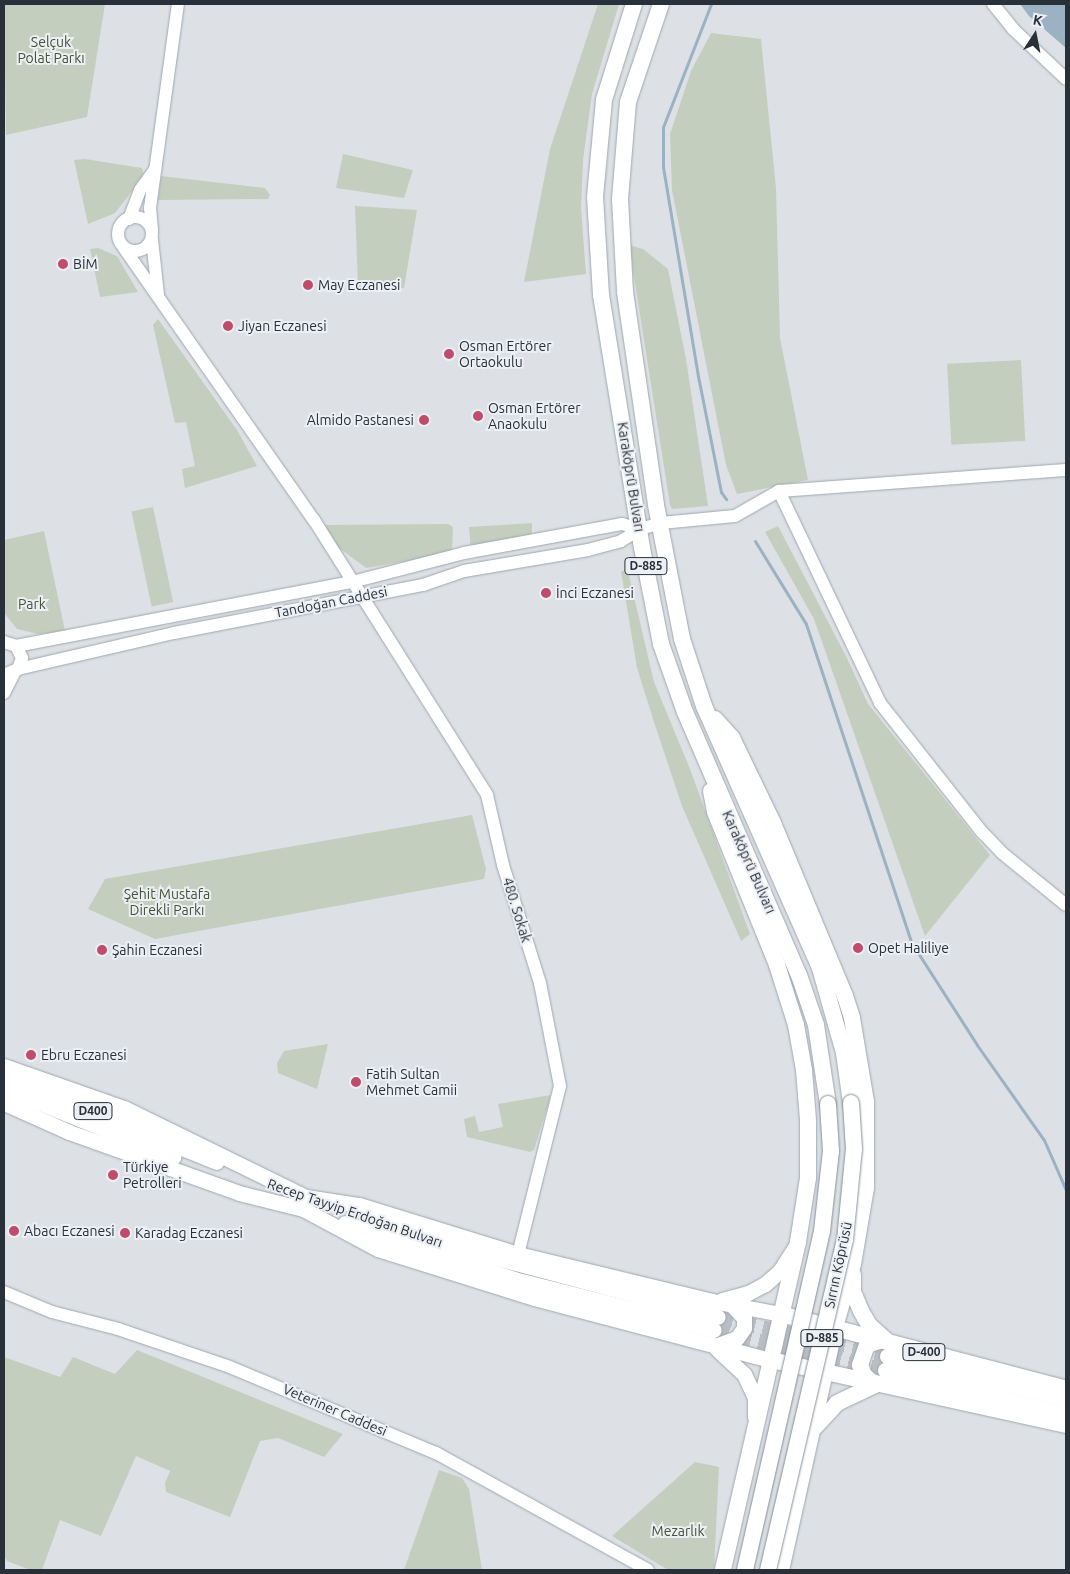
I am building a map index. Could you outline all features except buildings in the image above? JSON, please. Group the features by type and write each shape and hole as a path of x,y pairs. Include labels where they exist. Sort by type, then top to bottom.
{"highway":[{"name":"Karaköprü Bulvarı","path":"634,4 604,100 595,197 601,294 640,529 661,644 705,760 799,975 816,1025 828,1104"},
{"name":"Karaköprü Bulvarı","path":"661,4 628,102 620,199 626,292 661,523 682,639 704,706 820,968 844,1053 852,1103"},
{"path":"704,706 732,738 773,823 852,1018 863,1073 868,1139 866,1188 852,1264 835,1327 814,1429 781,1570"},
{"path":"705,760 715,812 776,965 796,1025 804,1070 808,1120 808,1178 798,1242 756,1430 722,1570"},
{"name":"Recep Tayyip Erdoğan Bulvarı","path":"4,1074 178,1152"},
{"name":"Recep Tayyip Erdoğan Bulvarı","path":"4,1088 178,1152"},
{"name":"Sırrın Köprüsü","path":"768,1570 845,1240 853,1174 852,1103"},
{"name":"Sırrın Köprüsü","path":"745,1570 822,1231 831,1151 828,1104"},
{"path":"852,1264 853,1292 861,1311 885,1353"},
{"name":"D-400","path":"781,1314 835,1327 885,1353 1066,1388"},
{"path":"875,1385 864,1375 860,1365 867,1346 885,1353"},
{"path":"771,1360 875,1385 1066,1425"},
{"path":"814,1429 837,1403 875,1385"}],"main road":[{"path":"4,1066 124,1108 304,1203 378,1249 534,1298 771,1360"},
{"path":"4,1103 69,1132 238,1194 304,1203 360,1205 518,1254 712,1301 781,1314"},
{"name":"Recep Tayyip Erdoğan Bulvarı","path":"178,1152 304,1203 514,1279 716,1323"},
{"path":"712,1301 748,1293 765,1284 779,1272 798,1242"},
{"path":"714,1346 737,1338 744,1328 744,1318 732,1305"},
{"path":"714,1346 744,1374 754,1398 756,1430"},
{"path":"885,1353 1066,1399"},
{"path":"885,1353 1066,1414"}],"street":[{"path":"158,297 150,208 178,4"},
{"path":"993,4 1014,30 1066,79"},
{"path":"152,235 140,251 124,248 118,232 129,218 140,190 157,168"},
{"path":"129,218 146,220 152,235"},
{"name":"480. Sokak","path":"124,248 314,520 360,596 487,795 503,864 540,983 560,1086 518,1254"},
{"path":"1066,470 779,491 880,703 982,832 1002,853 1066,905"},
{"name":"Tandoğan Caddesi","path":"12,672 360,596 423,585 464,571 588,550 622,541 640,529 661,523 735,516 779,491"},
{"name":"Tandoğan Caddesi","path":"8,641 352,582 464,554 622,524 640,529"},
{"path":"4,693 12,672 22,658 8,641"},
{"name":"Veteriner Caddesi","path":"4,1292 52,1312 118,1329 230,1367 436,1453 648,1570"}],"green space":[{"name":"Selçuk Polat Parkı","path":"4,4 105,4 87,117 6,135"},
{"path":"598,4 619,4 592,94 583,160 581,208 586,274 524,282 550,149"},
{"path":"711,33 761,39 776,188 780,338 808,480 737,494 726,465 672,190 670,134 691,71"},
{"path":"343,154 413,170 404,198 336,188"},
{"path":"85,159 142,168 144,176 115,213 88,224 74,160"},
{"path":"161,176 265,188 270,195 268,199 158,200"},
{"path":"355,206 417,210 404,288 358,287"},
{"path":"629,245 643,249 668,269 686,359 708,506 672,509 670,505"},
{"path":"98,248 117,256 138,292 100,297 90,249"},
{"path":"158,319 237,430 257,466 185,488 182,469 195,466 186,422 175,423 153,325"},
{"path":"1021,360 1025,441 951,445 947,364"},
{"path":"153,507 173,602 152,606 131,512"},
{"path":"532,523 532,540 471,551 469,527"},
{"path":"448,524 453,527 452,553 366,568 338,547 325,525"},
{"path":"778,526 847,658 868,704 990,855 925,936 814,619 765,532"},
{"name":"Park","path":"44,531 65,631 38,634 17,629 5,614 4,540"},
{"path":"621,571 628,571 654,682 690,769 750,934 741,941 682,806 654,722 637,668"},
{"name":"Şehit Mustafa Direkli Parkı","path":"472,815 486,869 484,879 155,939 88,909 105,879"},
{"path":"328,1044 317,1089 278,1073 277,1063 284,1051"},
{"path":"551,1095 534,1150 530,1152 467,1137 464,1119 475,1116 479,1132 503,1127 498,1104"},
{"path":"137,1350 343,1434 324,1457 278,1438 260,1441 230,1517 166,1492 165,1483 170,1471 136,1456 101,1536 60,1520 42,1570 30,1570 7,1561 4,1556 4,1357 60,1377 73,1357 115,1374"},
{"name":"Mezarlık","path":"695,1462 719,1467 714,1570 668,1570 612,1536"},
{"path":"439,1470 462,1478 469,1489 482,1570 404,1570"}],"water":[{"path":"1020,4 1066,4 1066,48 1029,16"}],"waterway":[{"path":"711,4 663,127 663,167 699,381 721,492 726,499"},
{"path":"755,541 806,624 911,942 977,1045 1044,1140 1066,1190"}],"tunnel":[{"path":"718,1317 887,1356"},
{"path":"714,1330 885,1370"}],"place":[{"name":"BİM","path":"63,264"},
{"name":"May Eczanesi","path":"308,285"},
{"name":"Jiyan Eczanesi","path":"228,326"},
{"name":"Osman Ertörer Ortaokulu","path":"449,354"},
{"name":"Osman Ertörer Anaokulu","path":"478,416"},
{"name":"Almido Pastanesi","path":"424,420"},
{"name":"İnci Eczanesi","path":"546,593"},
{"name":"Opet Haliliye","path":"858,948"},
{"name":"Şahin Eczanesi","path":"102,950"},
{"name":"Ebru Eczanesi","path":"31,1055"},
{"name":"Fatih Sultan Mehmet Camii","path":"356,1082"},
{"name":"Türkiye Petrolleri","path":"113,1175"},
{"name":"Abacı Eczanesi","path":"14,1231"},
{"name":"Karadag Eczanesi","path":"125,1233"}]}
